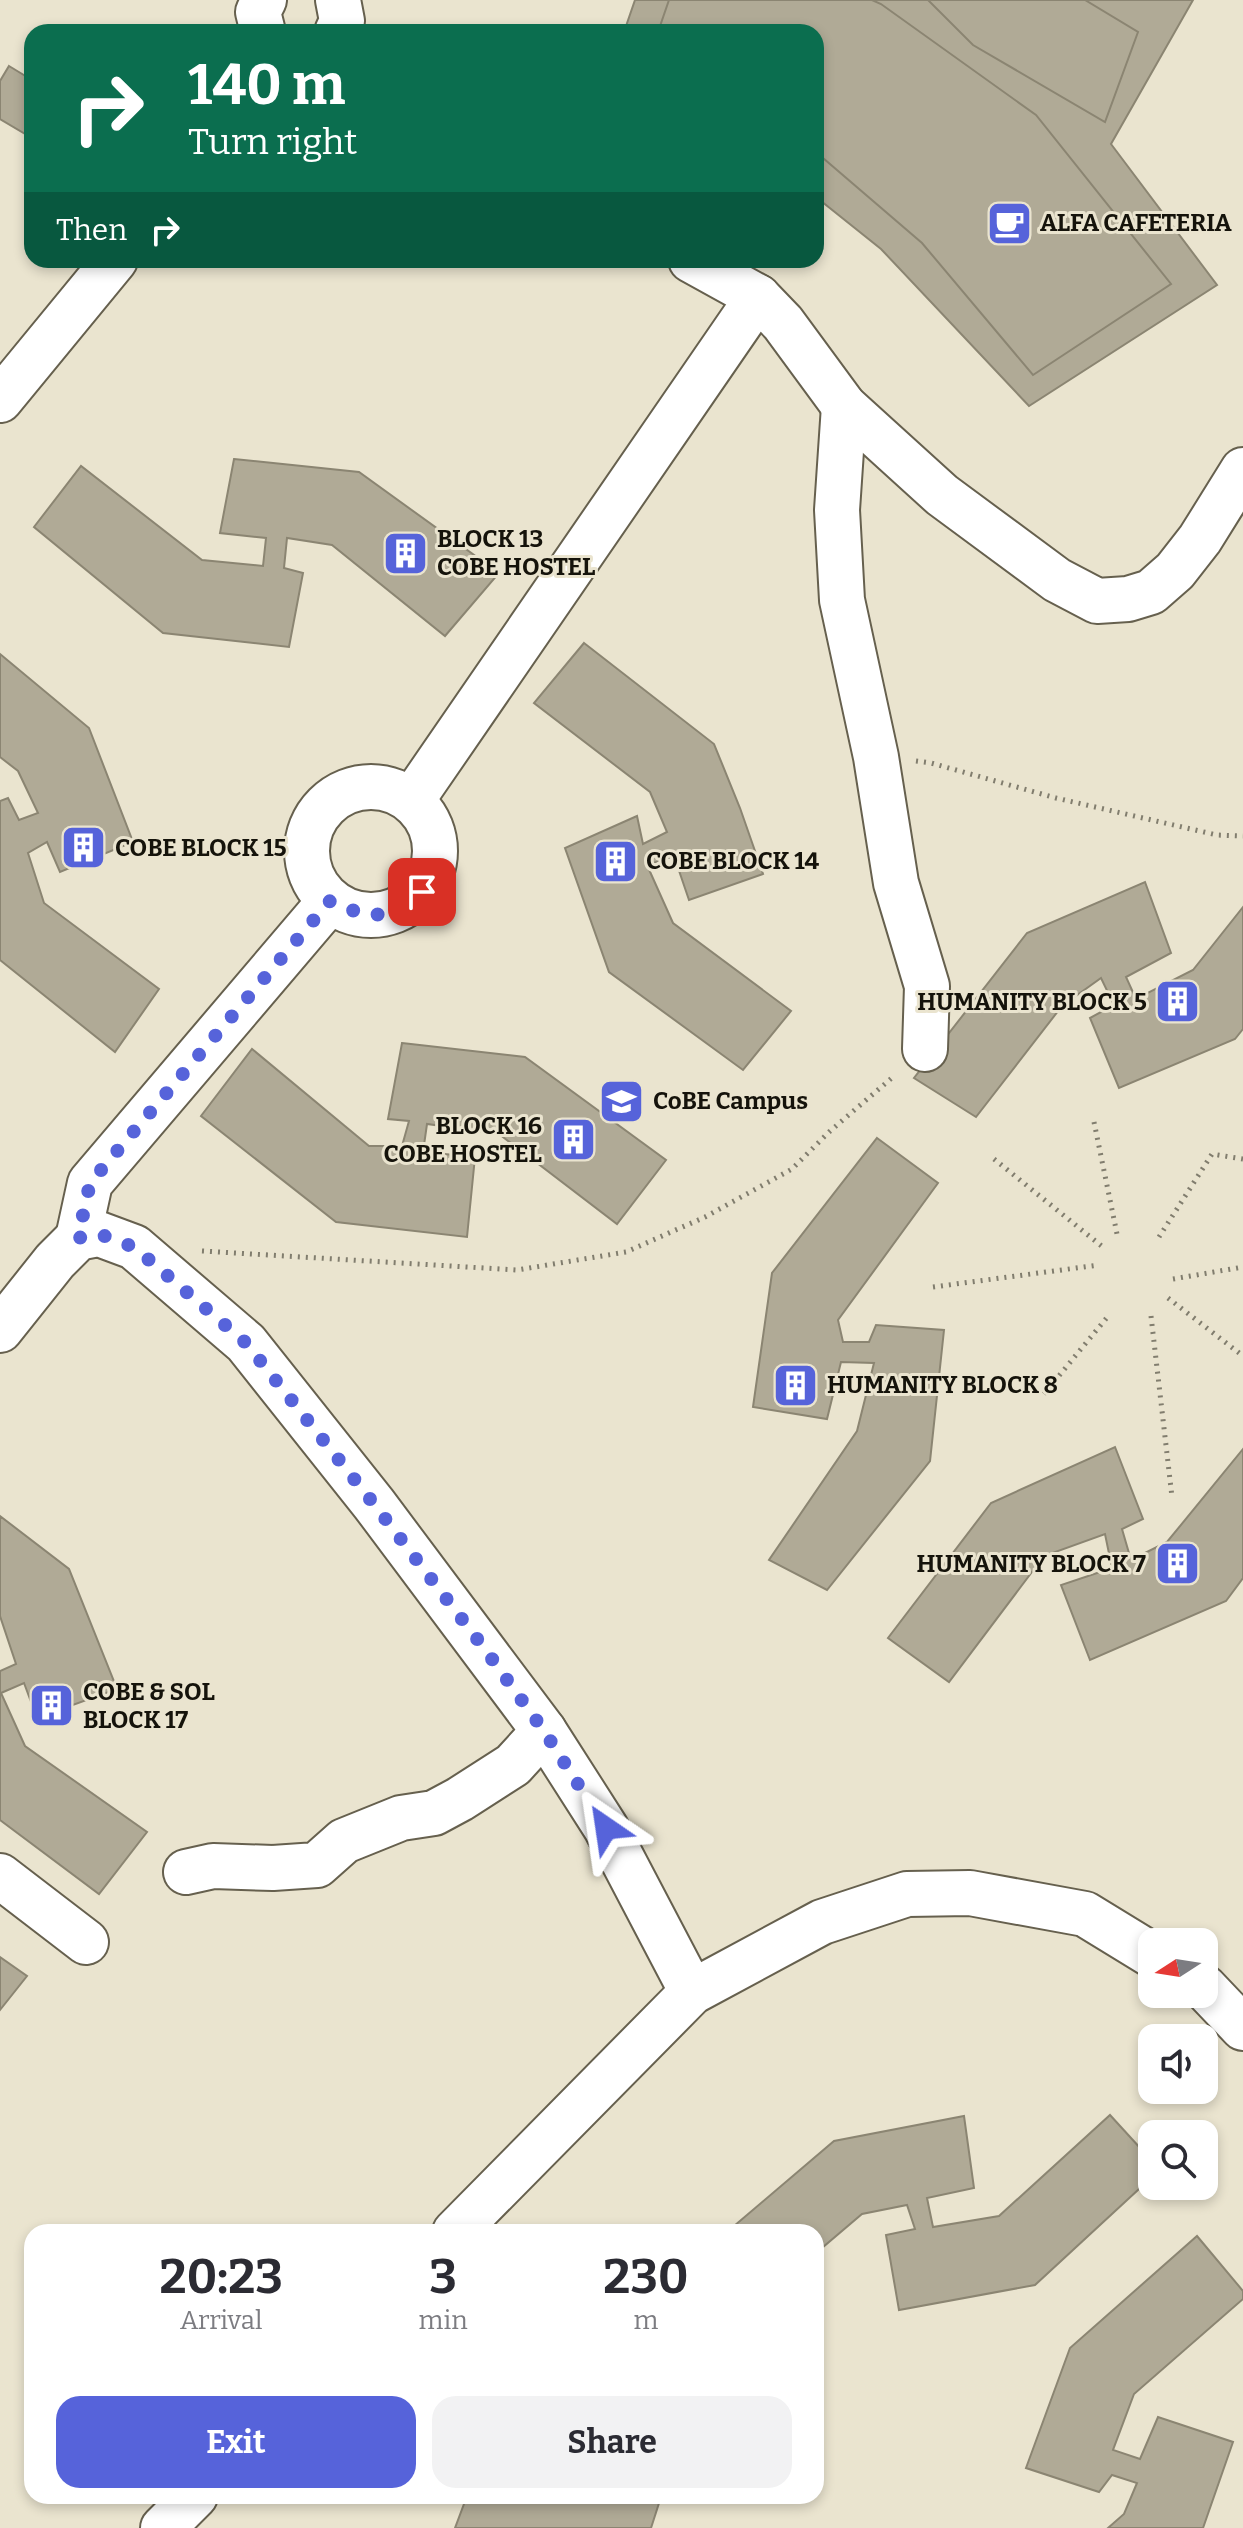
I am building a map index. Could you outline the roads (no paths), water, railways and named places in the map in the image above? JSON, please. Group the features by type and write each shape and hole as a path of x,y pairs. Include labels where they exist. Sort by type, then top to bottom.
{"street":[{"path":"261,24 258,12 264,0"},
{"path":"338,0 341,24"},
{"path":"0,400 108,268"},
{"path":"705,268 758,297 783,323 844,406 942,495 1057,580 1097,601 1128,599 1151,592 1175,571 1200,539 1243,470"},
{"path":"412,800 758,297"},
{"path":"844,406 837,510 842,600 876,757 896,883 927,986 925,1049"},
{"path":"382,786 412,800 432,828 434,839 436,861 422,892 394,912 361,915 330,901 310,874 307,840 321,809 348,790 360,788 382,786"},
{"path":"0,1330 55,1261 78,1238 90,1183 330,901"},
{"path":"78,1238 99,1234 134,1247 246,1343 374,1504 544,1731 606,1828 692,1992"},
{"path":"186,1872 213,1866 273,1868 317,1865 344,1841 401,1818 434,1813 460,1799 513,1765 544,1731"},
{"path":"0,1876 86,1942"},
{"path":"463,2224 692,1992 822,1922 907,1894 970,1893 1085,1914 1138,1946"},
{"path":"1218,2002 1243,2028"},
{"path":"163,2528 187,2504"}],"place":[{"name":"ALFA CAFETERIA","path":"1009,223"},
{"name":"BLOCK 13 COBE HOSTEL","path":"406,553"},
{"name":"COBE BLOCK 15","path":"84,848"},
{"name":"COBE BLOCK 14","path":"615,861"},
{"name":"HUMANITY BLOCK 5","path":"1178,1002"},
{"name":"CoBE Campus","path":"622,1101"},
{"name":"BLOCK 16 COBE HOSTEL","path":"573,1140"},
{"name":"HUMANITY BLOCK 8","path":"796,1385"},
{"name":"HUMANITY BLOCK 7","path":"1177,1564"},
{"name":"COBE & SOL BLOCK 17","path":"52,1706"}]}
